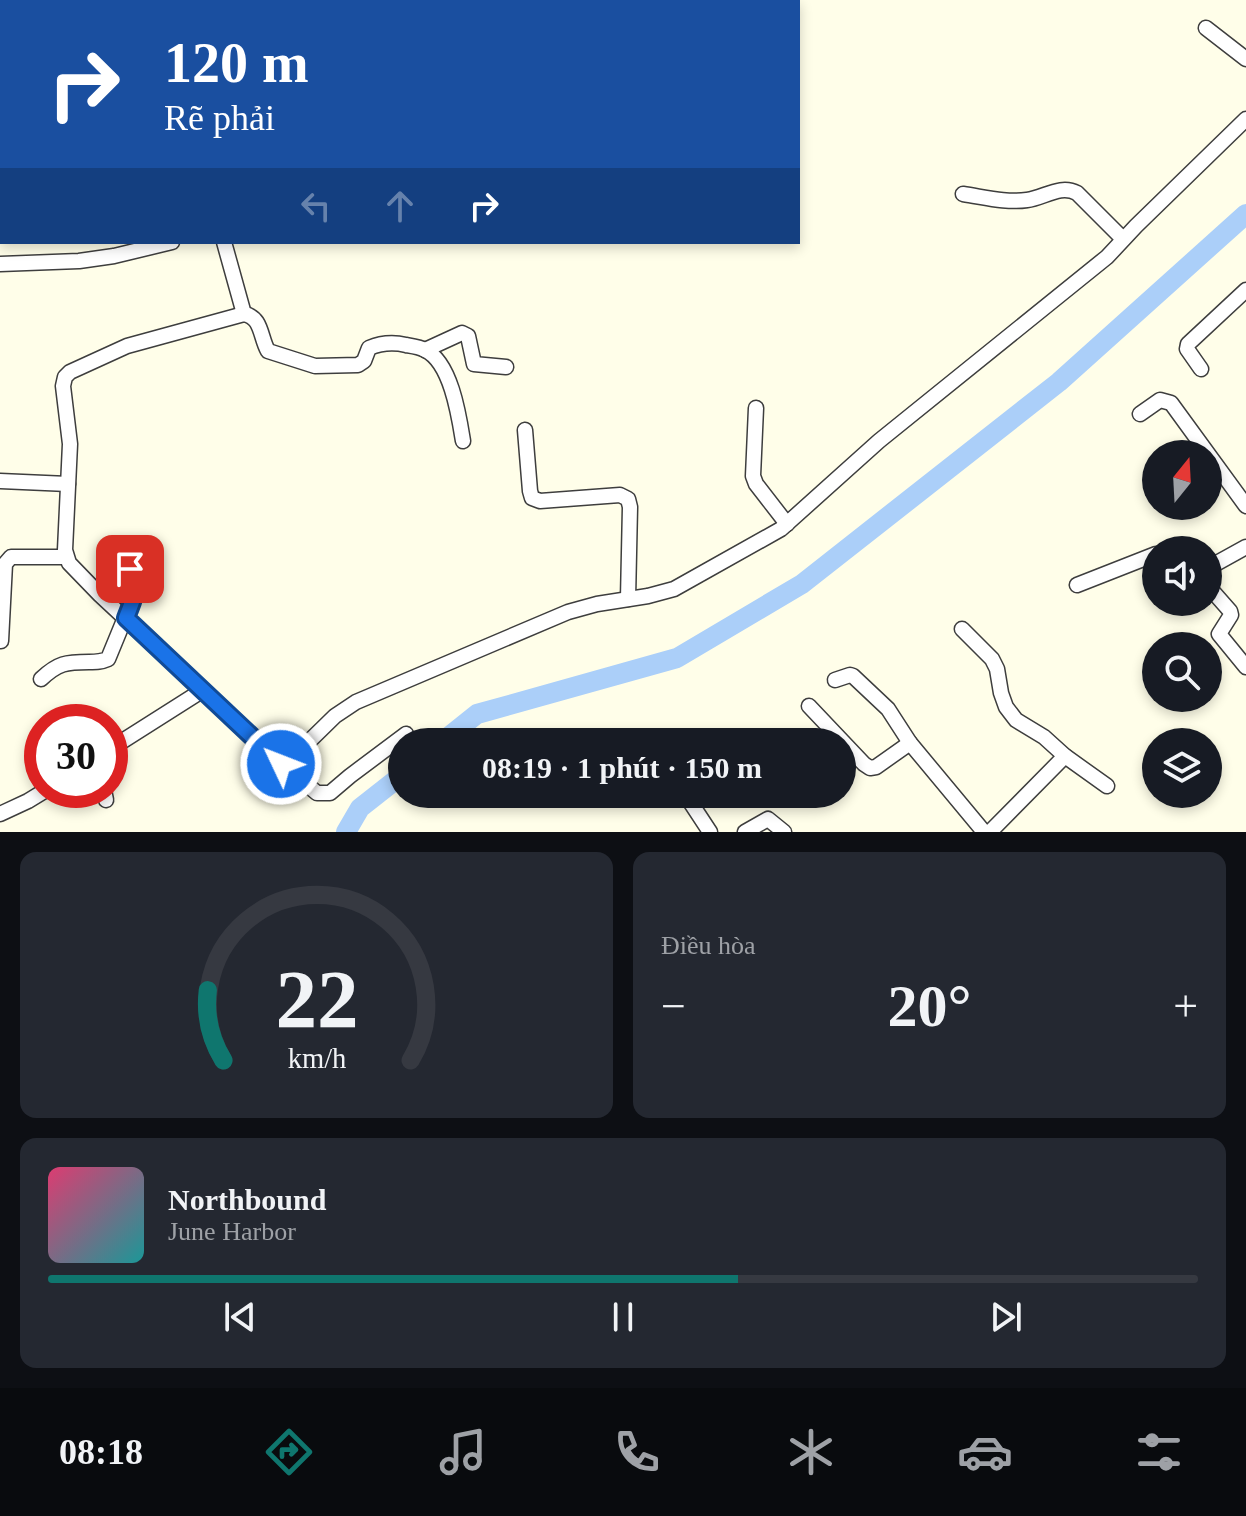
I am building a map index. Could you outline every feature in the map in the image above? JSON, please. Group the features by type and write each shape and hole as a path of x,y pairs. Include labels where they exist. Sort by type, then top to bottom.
{"street":[{"path":"1206,28 1246,59"},
{"path":"281,764 291,759 335,716 356,702 568,612 674,589 787,524 879,441 1096,266 1246,119"},
{"path":"963,194 1020,201 1070,189 1123,239"},
{"path":"0,264 79,261 121,248 155,244"},
{"path":"225,244 244,314"},
{"path":"1201,369 1187,349 1188,344 1246,290"},
{"path":"388,748 326,795 317,793 281,764 69,563 65,550 70,444 63,386 65,377 127,346 244,314 256,320 268,351 315,366 358,365 364,361 369,348 387,343 425,350 439,363 451,386 463,441"},
{"path":"425,350 462,333 468,336 474,364 506,367"},
{"path":"1140,414 1160,400 1171,403 1246,506"},
{"path":"756,408 753,476 787,524"},
{"path":"525,430 532,498 540,501 620,495 628,499 628,599"},
{"path":"0,481 68,484"},
{"path":"1222,560 1246,547"},
{"path":"41,679 60,664 108,659 137,585 124,552"},
{"path":"1,641 7,559 66,557"},
{"path":"1077,585 1142,559"},
{"path":"1222,602 1231,615 1219,634 1246,667"},
{"path":"962,629 992,659 1006,707 1016,720 1044,737 1107,786"},
{"path":"835,680 853,676 888,709 910,743 991,831 1065,756"},
{"path":"128,738 203,690"},
{"path":"809,706 827,728"},
{"path":"856,758 870,768 876,767 910,743"},
{"path":"0,814 24,803"},
{"path":"694,808 710,832"},
{"path":"745,832 768,819 784,832"}],"waterway":[{"path":"460,728 477,714 677,658 802,584 1059,382 1246,214"},
{"path":"346,832 360,808 388,786"}],"route":[{"path":"130,569 137,585 126,618 281,764"}]}
